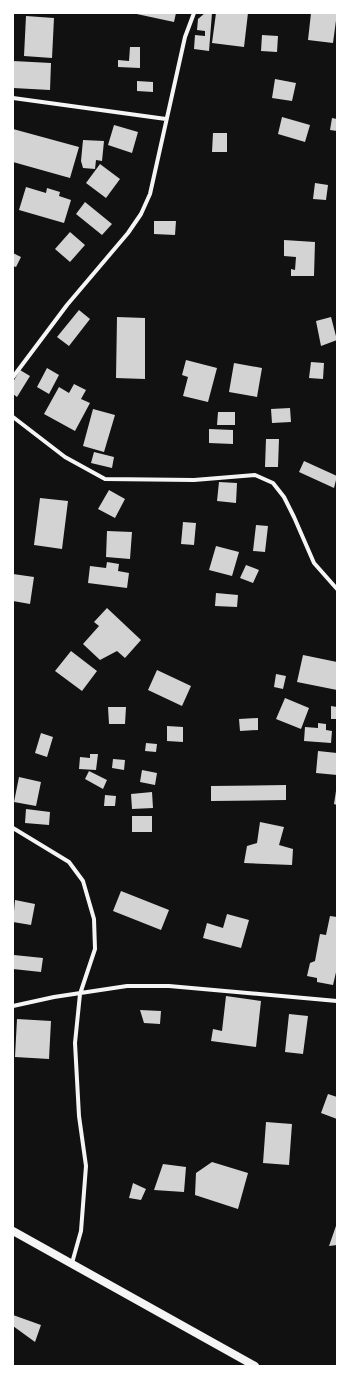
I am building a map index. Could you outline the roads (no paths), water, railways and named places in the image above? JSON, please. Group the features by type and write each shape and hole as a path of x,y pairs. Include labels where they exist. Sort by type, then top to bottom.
{"main road":[{"path":"13,1231 255,1366"}],"street":[{"path":"13,377 68,305 141,214 150,194 166,119 175,86 184,37 194,13"},
{"path":"13,98 166,119"},
{"path":"13,417 65,457 105,478 194,480 255,475 273,483 284,497 291,510 314,563 337,589"},
{"path":"13,828 69,862 83,881 94,919 95,949 80,994 76,1043 76,1081 86,1166 81,1231 72,1263"},
{"path":"13,1006 127,986 169,986 337,1002"}]}
